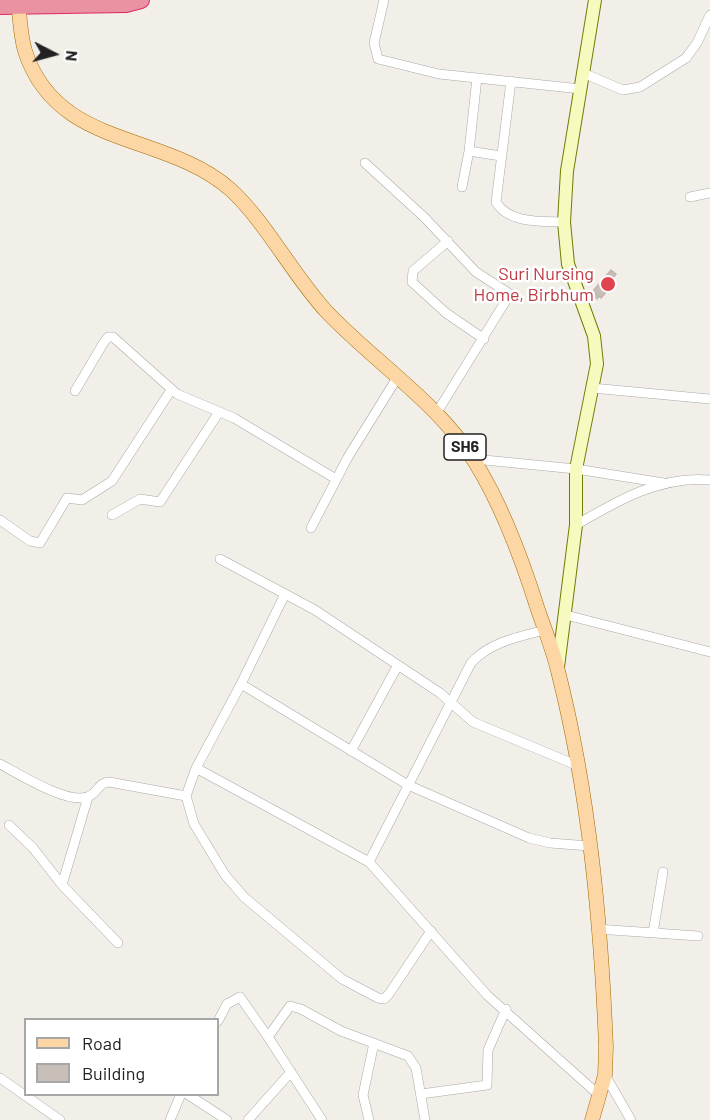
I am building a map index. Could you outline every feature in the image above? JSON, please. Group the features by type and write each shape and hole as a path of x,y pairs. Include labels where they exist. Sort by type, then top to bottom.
{"highway":[{"path":"0,6 19,3 126,4 141,0"}],"main road":[{"path":"558,668 576,525 576,469 597,364 594,336 568,264 564,222 567,171 595,0"},
{"name":"SH6","path":"19,3 21,36 33,71 60,106 96,129 188,163 231,190 305,288 359,344 436,414 474,459 504,519 558,668 576,765 590,846 604,1018 605,1075 592,1120"}],"street":[{"path":"384,0 374,43 378,59 428,72 581,89"},
{"path":"584,73 623,90 640,87 686,58 697,44 710,15"},
{"path":"462,187 469,151 477,78"},
{"path":"510,81 496,198 500,208 527,220 564,222"},
{"path":"469,151 501,156"},
{"path":"364,164 448,241 482,277 510,293 484,339 436,414"},
{"path":"690,197 710,193"},
{"path":"448,241 414,271 412,282 446,313 484,339"},
{"path":"75,391 104,342 111,337 171,390 219,412 336,479"},
{"path":"311,528 336,479 397,378"},
{"path":"592,388 710,399"},
{"path":"0,520 30,540 40,543 67,498 82,500 112,481 171,390"},
{"path":"112,515 140,499 160,502 219,412"},
{"path":"474,459 576,469 664,483 710,480"},
{"path":"576,525 612,504 664,483"},
{"path":"220,559 285,594 398,665 449,701 473,722 508,739 576,765"},
{"path":"285,594 241,684 196,768 186,796 194,824 225,875 244,897 342,979 371,995 384,999 430,931"},
{"path":"566,615 710,652"},
{"path":"369,862 449,701 471,663 484,650 496,644 545,630"},
{"path":"351,751 398,665"},
{"path":"241,684 408,785 529,838 550,843 590,846"},
{"path":"0,764 42,787 78,798 88,797"},
{"path":"196,768 369,862 487,994 600,1096"},
{"path":"62,885 88,797 102,783 110,782 186,796"},
{"path":"9,825 33,848 62,885 118,943"},
{"path":"653,933 663,872"},
{"path":"597,929 698,936"},
{"path":"219,1019 227,1004 240,997 322,1120"},
{"path":"268,1037 290,1006 301,1009 341,1031 408,1056 416,1068 425,1120"},
{"path":"422,1094 487,1084 488,1050 506,1010"},
{"path":"369,1120 363,1095 374,1043"},
{"path":"248,1120 291,1072"},
{"path":"605,1075 631,1120"},
{"path":"0,1078 24,1095"},
{"path":"25,1096 57,1119"},
{"path":"170,1120 182,1096"},
{"path":"189,1096 227,1120"}],"building":[{"path":"611,270 616,274 612,279 615,282 601,298 593,291"}],"place":[{"name":"Suri Nursing Home, Birbhum","path":"608,284"}]}
